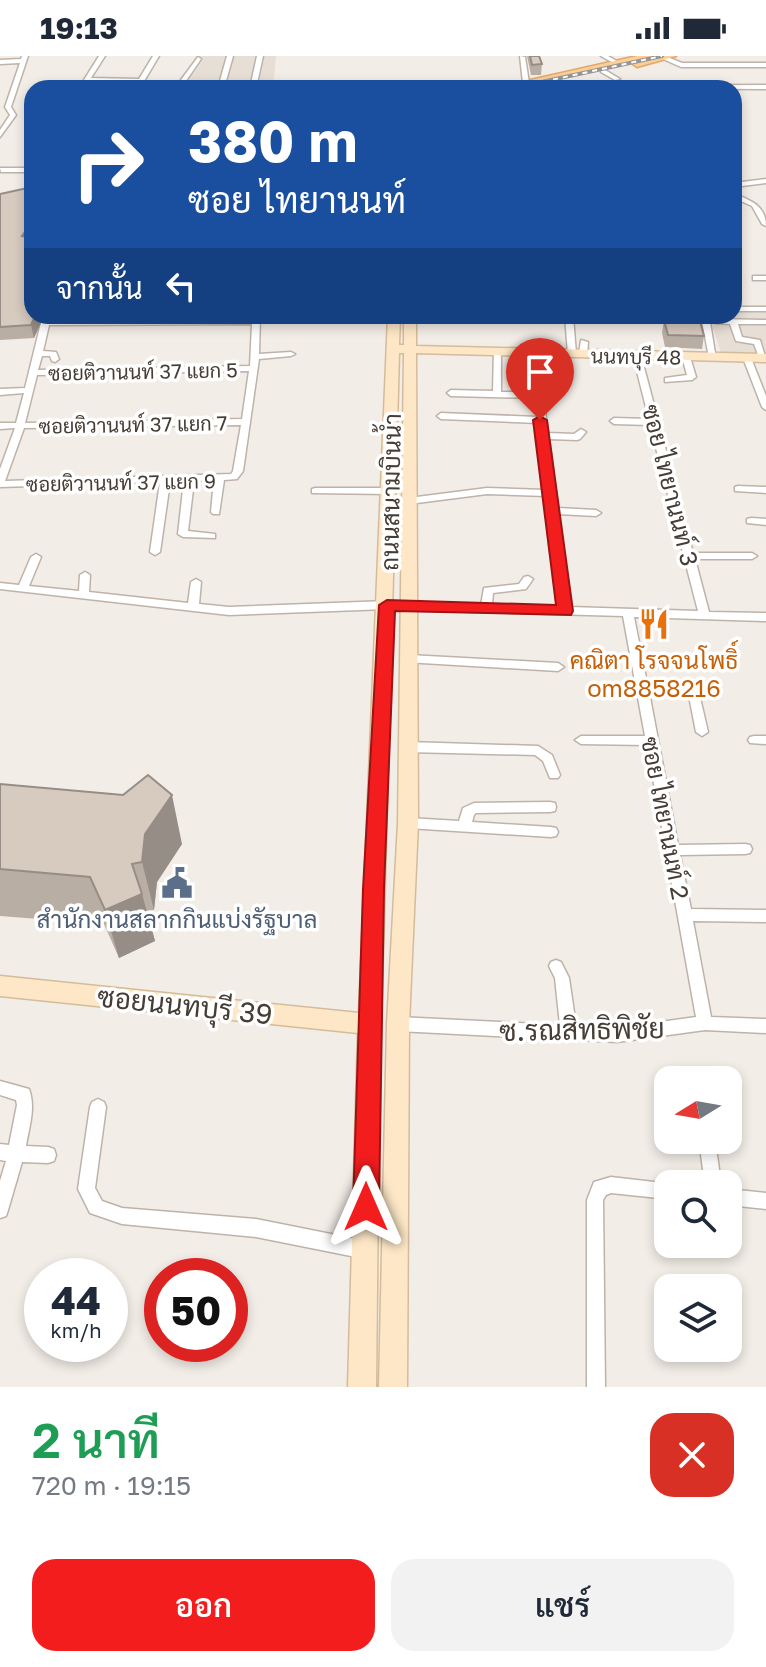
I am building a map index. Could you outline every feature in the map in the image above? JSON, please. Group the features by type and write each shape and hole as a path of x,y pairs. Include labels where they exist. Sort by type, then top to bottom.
{"main road":[{"path":"553,80 649,56"},
{"path":"559,80 669,57"},
{"name":"ถนนสนามบินน้ำ","path":"393,1387 398,1024 408,823 409,659 409,501 402,349 396,324"},
{"name":"ถนนสนามบินน้ำ","path":"362,1387 377,791 390,491 402,349 408,324"},
{"name":"นนทบุรี 48","path":"402,349 534,353 580,350 637,356 765,358"},
{"path":"387,605 408,606"},
{"path":"377,791 408,792"},
{"name":"ซอยนนทบุรี 39","path":"0,986 370,1024"}],"street":[{"path":"87,80 102,56"},
{"path":"141,80 156,56"},
{"path":"223,80 230,56"},
{"path":"255,80 260,56"},
{"path":"604,56 617,63"},
{"path":"689,65 732,56"},
{"path":"522,57 528,80"},
{"path":"669,57 689,65 766,65"},
{"path":"0,62 24,59 4,110 13,115 0,135"},
{"path":"184,80 198,59"},
{"path":"603,71 617,79"},
{"path":"0,88 15,87"},
{"path":"742,87 766,87"},
{"path":"1,170 24,171"},
{"path":"742,184 766,181"},
{"path":"742,199 755,205 766,205"},
{"path":"755,205 766,222"},
{"path":"756,278 766,278"},
{"path":"742,309 766,309"},
{"path":"742,321 766,322"},
{"path":"0,482 3,466 20,426 46,324"},
{"path":"245,422 254,368 256,324"},
{"path":"572,324 580,350"},
{"path":"707,324 713,357"},
{"path":"734,324 741,341 762,342 765,358"},
{"path":"497,352 497,395"},
{"path":"38,353 53,354 55,359"},
{"path":"534,353 565,611"},
{"path":"254,357 291,354"},
{"name":"ซอย ไทยานนท์ 3","path":"637,356 704,615"},
{"path":"668,380 692,377 686,357"},
{"path":"747,358 766,407"},
{"name":"ซอยติวานนท์ 37 แยก 5","path":"33,373 254,368"},
{"path":"0,392 29,390"},
{"path":"451,393 538,395"},
{"path":"441,416 540,420"},
{"path":"614,421 656,422"},
{"name":"ซอยติวานนท์ 37 แยก 7","path":"0,426 245,422"},
{"name":"ซอยติวานนท์ 37 แยก 9","path":"0,482 165,482 234,477 238,471 245,422"},
{"path":"542,436 577,437 581,432"},
{"path":"216,512 219,480"},
{"path":"189,481 183,534 211,536"},
{"path":"155,552 165,482"},
{"path":"738,489 766,490"},
{"path":"315,491 390,491"},
{"path":"409,501 487,491 550,493"},
{"path":"552,511 596,513"},
{"path":"751,521 766,522"},
{"path":"690,556 752,556"},
{"path":"23,588 36,557"},
{"path":"84,595 85,575"},
{"path":"486,608 488,590 522,587 528,579"},
{"path":"193,607 196,582"},
{"path":"0,586 250,611 387,605"},
{"path":"408,606 766,617"},
{"name":"ซอย ไทยานนท์ 2","path":"628,613 705,1023"},
{"path":"409,659 558,667"},
{"path":"641,687 694,692 702,732"},
{"path":"581,740 651,741"},
{"path":"408,747 538,751 548,758 554,775"},
{"path":"464,827 468,812 474,808 550,807"},
{"path":"408,823 551,832"},
{"path":"672,850 745,849"},
{"path":"685,915 766,916"},
{"path":"556,966 562,978 569,1033"},
{"name":"ซ.รณสิทธิพิชัย","path":"398,1024 641,1034 705,1023 766,1026"},
{"path":"0,1088 23,1094 23,1127 8,1153 0,1210"},
{"path":"98,1107 86,1189 96,1207 122,1216 256,1228 366,1250"},
{"path":"8,1153 48,1155"},
{"path":"596,1387 595,1200 600,1188 611,1185 654,1190"},
{"path":"742,1198 766,1201"}],"shaded area":[{"path":"197,56 276,56 274,80 180,80"},
{"path":"742,311 766,311 766,354 721,353 712,324 742,324"}],"building":[{"path":"530,56 539,56 542,64 532,65"},
{"path":"24,189 24,324 31,325 0,327 0,194"},
{"path":"665,324 701,324 704,336 668,335"},
{"path":"148,775 172,795 145,834 142,862 132,864 142,894 105,910 90,877 0,869 0,784 123,795"}],"railway":[{"path":"551,80 662,56"}],"place":[{"name":"คณิตา โรจจนโพธิ์ om8858216","path":"654,624"},
{"name":"สำนักงานสลากกินแบ่งรัฐบาล","path":"177,883"}],"route":[{"path":"366,1207 373,889 387,605 565,611 540,420"}]}
